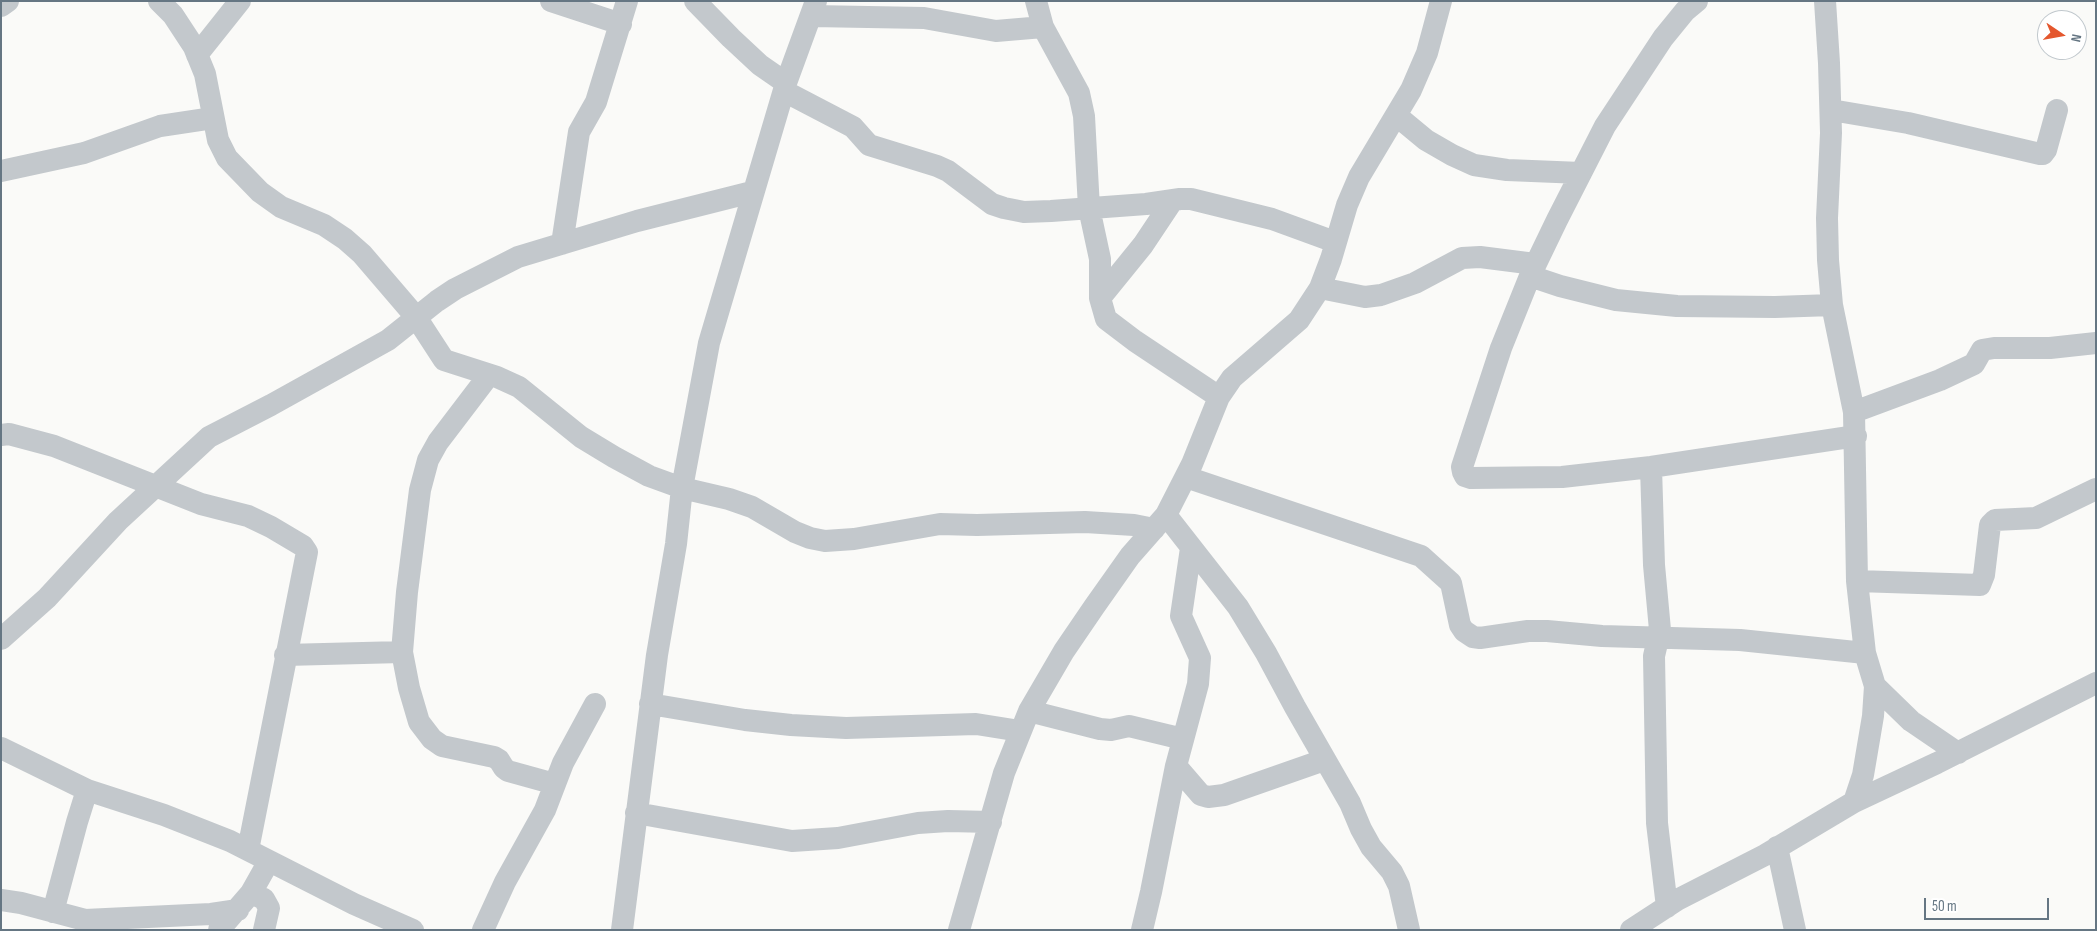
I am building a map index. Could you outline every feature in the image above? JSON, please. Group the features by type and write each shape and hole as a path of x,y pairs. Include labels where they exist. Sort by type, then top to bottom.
{"street":[{"path":"1,6 8,1"},
{"path":"159,1 173,15 197,55 205,74 218,140 227,158 260,192 281,207 324,225 345,239 362,254 416,318 444,360 519,387 580,437 614,458 649,476 682,488 729,499 752,507 795,532 825,541 854,539 906,528 940,524 1084,522 1134,525 1160,522 1191,548 1238,607 1350,803 1371,847 1392,872 1399,886 1409,930"},
{"path":"197,55 240,1"},
{"path":"551,1 621,24"},
{"path":"562,244 579,132 596,102 628,1"},
{"path":"695,1 731,38 785,87 854,127 869,145 948,171 992,204 1024,212 1191,199 1272,219 1335,242"},
{"path":"1036,1 1043,27 1079,94 1084,116 1089,208 1100,259 1100,298 1106,319 1135,341 1219,397"},
{"path":"959,930 1004,773 1024,721 1064,651 1094,607 1130,556 1160,522 1186,477 1219,397 1232,378 1299,320 1320,288 1346,205 1359,177 1396,116 1427,53 1441,1"},
{"path":"1697,1 1685,11 1663,38 1605,126 1533,270 1502,348 1462,467 1465,476 1471,478 1562,478 1650,467 1856,436"},
{"path":"1824,1 1831,133 1827,218 1828,260 1832,305 1854,412 1856,436 1854,500 1856,581 1865,652 1875,686 1873,716 1863,775 1854,802"},
{"path":"622,930 650,704 676,544 682,488 709,343 752,192 785,87 814,8 924,18 996,31 1043,27"},
{"path":"1830,110 1908,123 2040,154 2043,154 2046,150 2057,110"},
{"path":"1396,116 1426,140 1474,165 1507,170 1581,173"},
{"path":"1,171 84,153 160,126 213,118"},
{"path":"1,639 47,598 112,527 209,437 388,340 455,289 518,257 636,221 752,192"},
{"path":"1100,298 1143,245 1173,200"},
{"path":"1320,288 1365,297 1381,295 1415,283 1462,258 1480,257 1533,270 1560,286 1616,300 1677,306 1775,307 1832,305"},
{"path":"1854,412 1940,380 1974,364 1982,350 1994,348 2050,348 2096,343"},
{"path":"489,375 438,442 428,460 420,490 407,592 402,652 409,688 419,722 432,739 442,746 494,757 508,771 554,784"},
{"path":"1,435 9,434 54,446 201,504 248,516 303,546 307,552 248,850"},
{"path":"1650,467 1654,565 1660,630 1654,656 1657,823 1667,907"},
{"path":"1186,477 1421,556 1451,583 1460,625 1472,637 1480,638 1528,631 1740,640 1865,652"},
{"path":"1856,581 1980,585 1984,575 1990,524 1995,520 2036,518 2096,489"},
{"path":"1142,930 1176,766 1198,684 1201,663 1181,616 1191,548"},
{"path":"285,656 402,652"},
{"path":"1631,930 1667,907 1777,848 1854,802 1958,753 2096,683"},
{"path":"1875,686 1911,721 1958,753"},
{"path":"483,930 506,882 545,810 563,763 596,704"},
{"path":"650,704 745,720 790,725 846,728 1024,721 1111,730 1129,726 1183,739"},
{"path":"1,748 88,790 164,815 230,841 354,904 414,930"},
{"path":"1176,766 1201,795 1208,797 1224,795 1324,760"},
{"path":"53,912 76,822 88,790"},
{"path":"636,814 792,841 838,838 884,831 918,823 948,821 990,822"},
{"path":"1777,848 1795,930"},
{"path":"219,930 245,901 269,861"},
{"path":"1,900 21,903 85,920 211,914 245,901 264,900 269,908 264,930"}]}
